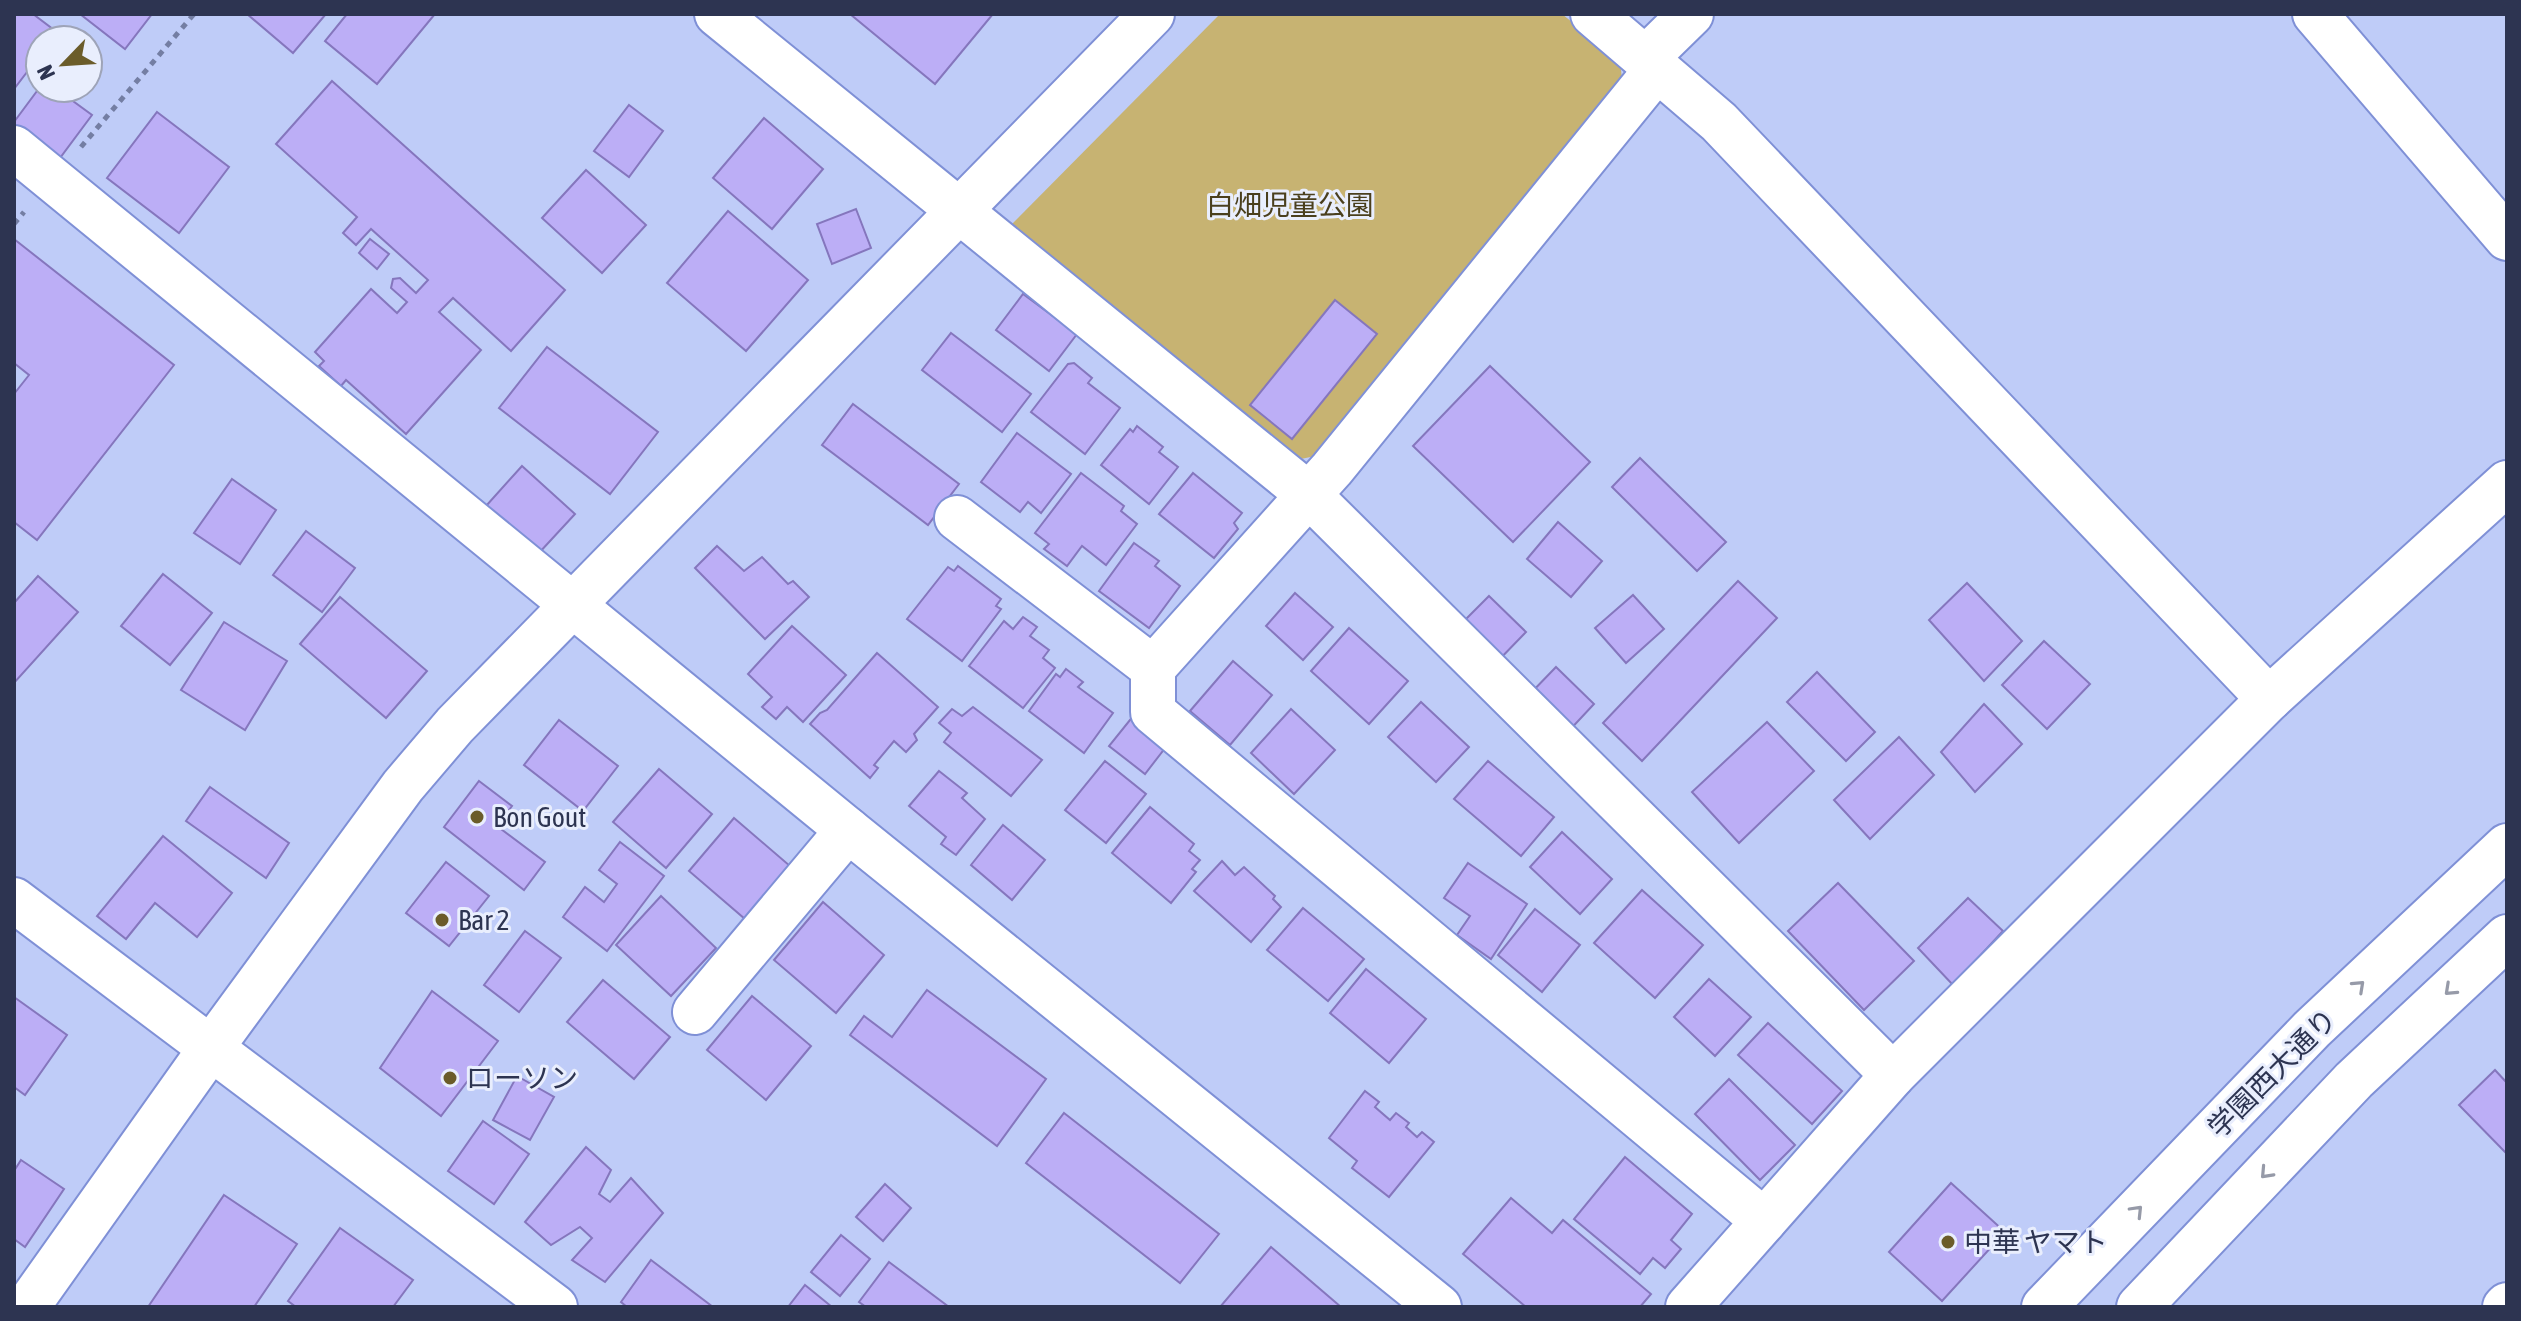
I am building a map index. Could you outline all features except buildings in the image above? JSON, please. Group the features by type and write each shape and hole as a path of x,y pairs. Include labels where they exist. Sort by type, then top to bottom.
{"street":[{"path":"717,14 1308,494 1893,1075"},
{"path":"27,1307 403,786 455,725 1152,14"},
{"path":"1593,14 1719,122 2269,699"},
{"path":"1691,14 1332,469 1153,668 1153,712 1764,1221"},
{"path":"2315,14 2507,238"},
{"path":"14,148 848,830 1439,1307"},
{"path":"1688,1307 1893,1075 2269,699 2507,483"},
{"path":"957,518 1153,668"},
{"path":"695,1012 848,830"},
{"name":"学園西大通り","path":"2044,1307 2312,1029 2507,846"},
{"path":"14,900 555,1307"},
{"path":"2139,1307 2354,1080 2507,937"}],"path":[{"path":"14,224 194,14"}],"green space":[{"name":"白畑児童公園","path":"1220,14 1562,14 1620,61 1623,88 1325,454 1296,460 1012,224"}],"place":[{"name":"Bon Gout","path":"477,817"},
{"name":"Bar 2","path":"442,920"},
{"name":"ローソン","path":"450,1078"},
{"name":"中華 ヤマト","path":"1948,1242"}]}
